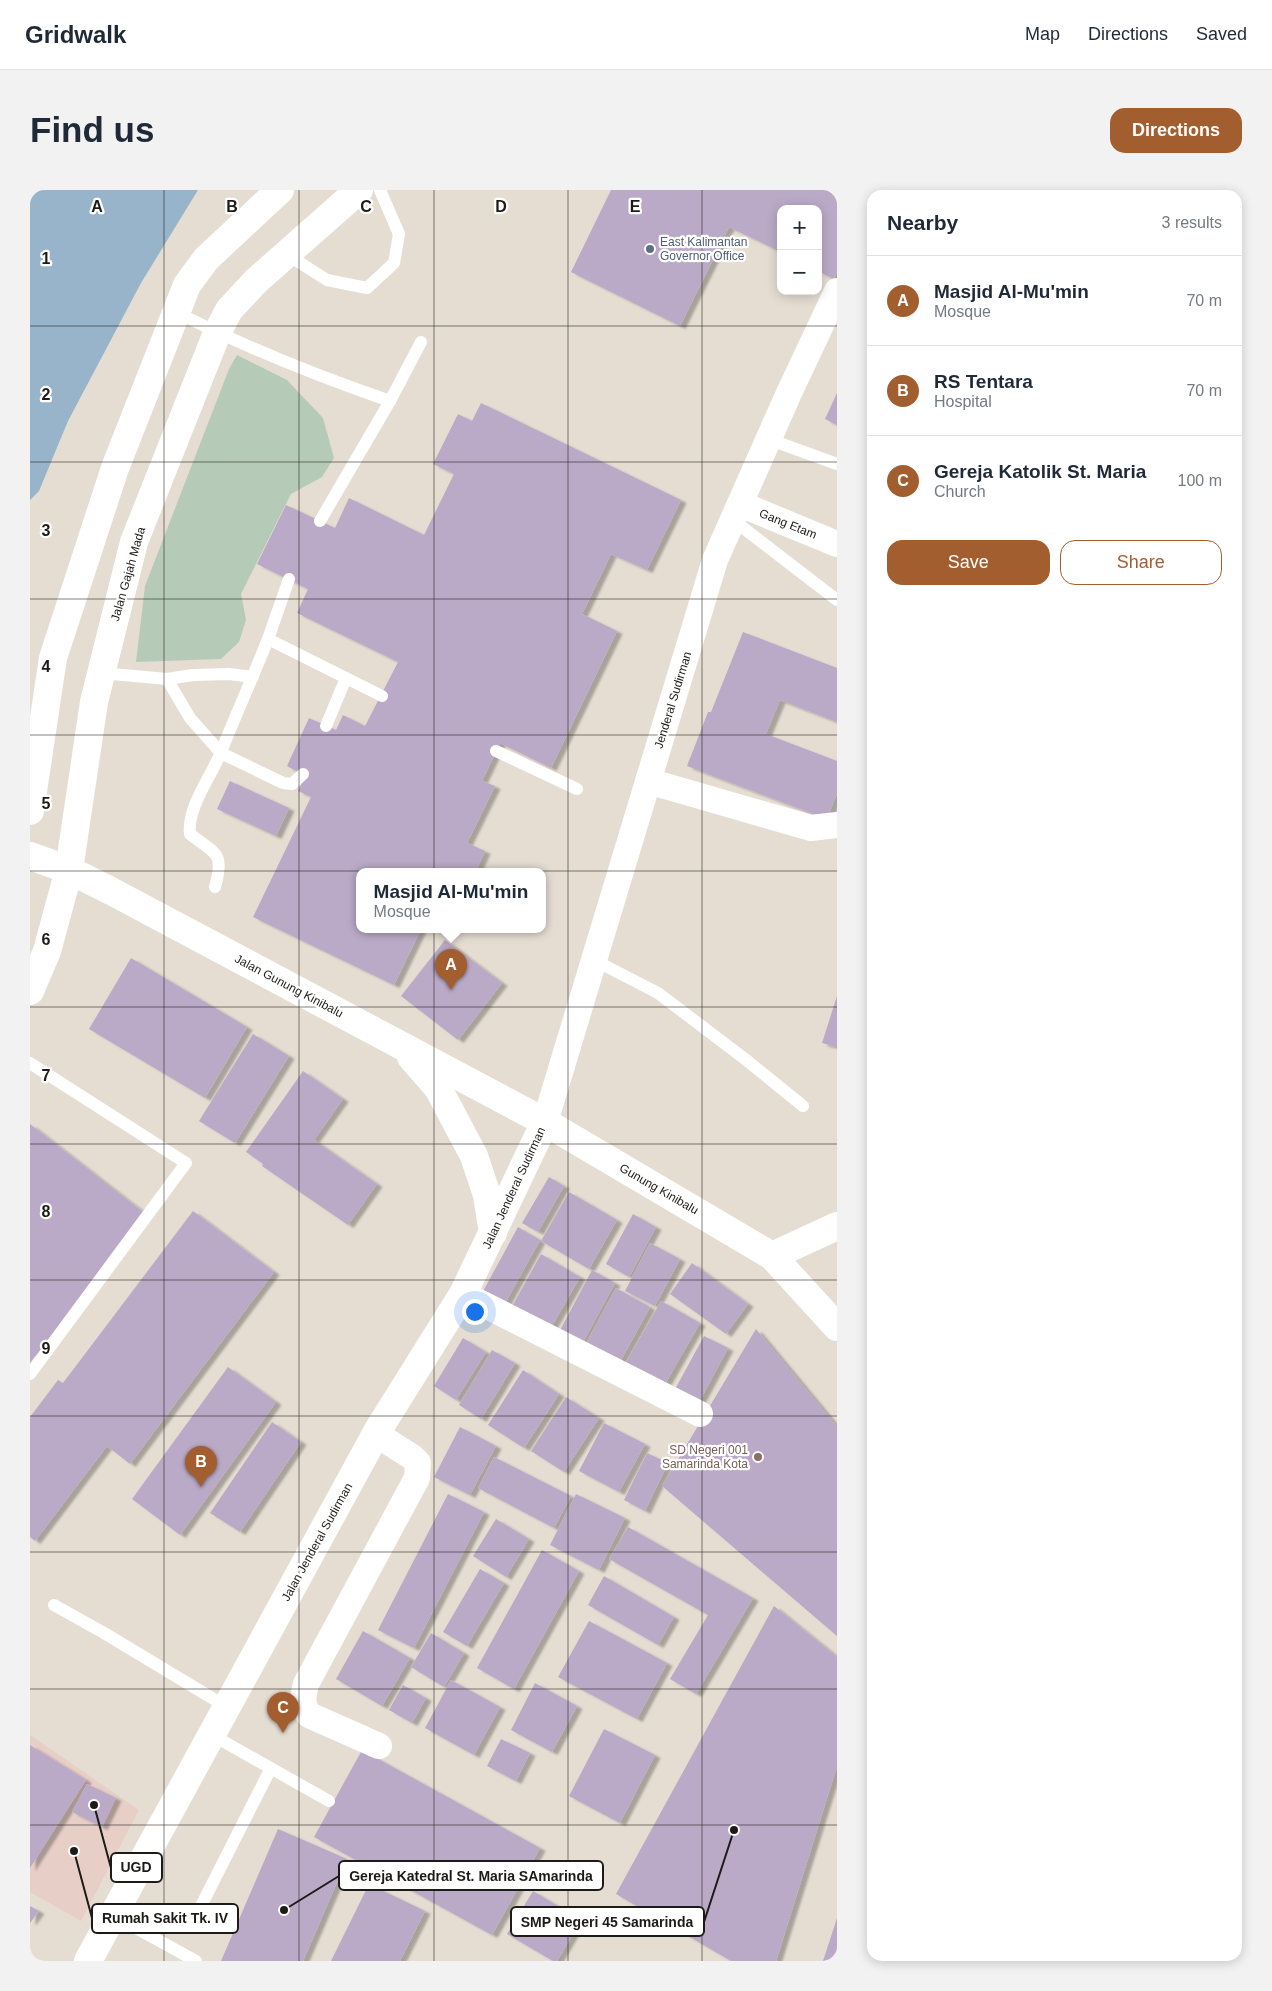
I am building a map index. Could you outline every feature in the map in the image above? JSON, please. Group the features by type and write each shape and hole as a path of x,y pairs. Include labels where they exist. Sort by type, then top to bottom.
{"main road":[{"path":"30,811 53,658 114,468 176,312 187,285 206,259 280,190"},
{"name":"Jalan Gajah Mada","path":"30,991 47,951 69,870 94,702 134,542 217,333 229,310 256,281 359,190"},
{"name":"Jalan Gunung Kinibalu","path":"30,856 69,870 120,895 545,1122"},
{"path":"402,1046 438,1088 474,1156 486,1195 493,1234"},
{"name":"Jalan Jenderal Sudirman","path":"88,1961 376,1434 463,1294 545,1122"},
{"name":"Gunung Kinibalu","path":"545,1122 772,1256 837,1326"},
{"path":"772,1256 837,1226"}],"street":[{"name":"Jenderal Sudirman","path":"545,1122 715,560 768,439 837,291"},
{"name":"Gang Etam","path":"736,512 837,544"},
{"path":"648,781 811,828 837,825"},
{"path":"463,1294 700,1414"},
{"path":"376,1434 412,1457 418,1463 417,1478 306,1684 303,1698 304,1708 309,1715 379,1746"}],"lane":[{"path":"286,254 327,280 367,288 394,263 399,234 380,190"},
{"path":"176,312 217,333 337,383 390,401"},
{"path":"320,522 390,401 421,342"},
{"path":"768,439 837,464"},
{"path":"736,512 837,600"},
{"path":"215,887 220,869 218,858 213,851 190,834 189,823 203,787 253,677 289,579"},
{"path":"268,639 382,696"},
{"path":"101,673 167,679 193,675 229,674 253,677"},
{"path":"326,726 346,678"},
{"path":"167,679 190,718 220,753 283,783 292,784 303,774"},
{"path":"496,751 577,789"},
{"path":"594,960 658,993 803,1106"},
{"path":"30,1063 186,1163 30,1374"},
{"path":"54,1605 227,1707"},
{"path":"212,1734 329,1800"},
{"path":"199,1910 271,1768"},
{"path":"114,1916 196,1961"}],"shaded area":[{"path":"30,1735 139,1810 81,1921 30,1892"}],"green space":[{"path":"237,355 287,380 323,418 334,458 322,477 291,494 241,594 246,620 239,642 221,659 136,662 145,586 229,369"}],"water":[{"path":"30,190 198,190 141,283 68,421 39,491 30,500"}],"building":[{"name":"East Kalimantan Governor Office","path":"611,190 837,190 837,272 834,279 822,273 822,205 777,205 777,250 729,227 680,326 571,272"},
{"path":"837,393 837,425 825,419"},
{"path":"481,403 681,500 647,570 611,554 582,614 617,631 551,768 500,743 482,781 495,786 467,843 485,851 477,868 356,868 356,933 419,933 394,985 253,917 311,797 298,791 305,776 287,766 309,718 336,730 343,715 365,726 398,662 297,613 308,589 257,564 286,505 335,528 349,498 424,535 454,474 433,464 458,414 472,421"},
{"path":"743,632 837,668 837,722 780,700 766,734 837,761 837,793 827,819 687,766"},
{"path":"230,781 289,808 276,836 217,809"},
{"path":"445,940 502,983 458,1040 401,996"},
{"path":"131,958 247,1027 205,1098 89,1029"},
{"path":"837,996 837,1047 822,1043"},
{"path":"253,1034 289,1056 235,1143 199,1121"},
{"path":"303,1071 343,1099 314,1140 377,1184 348,1225 262,1166 263,1164 246,1152"},
{"path":"30,1124 143,1212 30,1363"},
{"path":"549,1177 564,1186 538,1232 522,1223"},
{"path":"569,1192 617,1220 589,1269 541,1241"},
{"path":"193,1211 274,1272 130,1464 107,1446 35,1541 30,1537 30,1417 58,1380 63,1383"},
{"path":"633,1214 656,1227 629,1277 606,1264"},
{"path":"518,1227 540,1240 503,1307 481,1295"},
{"path":"650,1243 680,1259 655,1306 625,1291"},
{"path":"541,1254 580,1277 549,1331 510,1310"},
{"path":"692,1263 748,1304 726,1334 670,1294"},
{"path":"592,1270 615,1283 581,1346 558,1334"},
{"path":"616,1288 650,1307 619,1364 585,1345"},
{"path":"661,1301 700,1323 665,1384 626,1362"},
{"name":"SD Negeri 001 Samarinda Kota","path":"756,1329 837,1427 837,1636 662,1486"},
{"path":"704,1336 728,1348 697,1406 673,1393"},
{"path":"463,1338 486,1352 456,1400 434,1386"},
{"path":"492,1350 515,1363 481,1419 459,1405"},
{"path":"228,1367 276,1402 180,1535 132,1499"},
{"path":"523,1370 559,1394 524,1448 488,1425"},
{"path":"566,1397 599,1418 564,1472 531,1451"},
{"path":"272,1422 301,1442 240,1532 210,1513"},
{"path":"604,1423 645,1444 619,1492 579,1471"},
{"path":"460,1427 496,1446 470,1495 434,1477"},
{"path":"647,1453 668,1463 645,1511 624,1500"},
{"path":"494,1457 571,1496 554,1528 478,1488"},
{"path":"448,1494 484,1512 414,1648 378,1630"},
{"path":"576,1494 625,1518 599,1570 550,1545"},
{"path":"496,1519 529,1539 506,1577 473,1556"},
{"path":"628,1527 753,1598 696,1694 670,1679 708,1615 609,1559"},
{"path":"542,1550 579,1571 514,1689 477,1668"},
{"path":"480,1569 504,1583 467,1646 443,1632"},
{"path":"604,1576 674,1617 658,1645 588,1605"},
{"path":"774,1606 837,1657 837,1766 776,1961 731,1961 616,1894"},
{"path":"589,1621 667,1663 637,1719 558,1677"},
{"path":"363,1631 410,1658 382,1706 336,1679"},
{"path":"431,1633 464,1653 444,1687 411,1667"},
{"path":"451,1680 500,1707 474,1755 425,1728"},
{"path":"535,1683 577,1706 552,1752 511,1730"},
{"path":"403,1685 426,1698 412,1723 389,1710"},
{"path":"604,1729 655,1755 620,1823 569,1796"},
{"path":"501,1739 530,1753 516,1781 487,1766"},
{"path":"30,1745 86,1780 30,1868"},
{"path":"362,1750 540,1848 492,1935 314,1837"},
{"path":"87,1784 116,1798 102,1827 72,1812"},
{"path":"278,1829 347,1859 303,1961 221,1961"},
{"path":"369,1884 425,1911 400,1961 331,1961"},
{"path":"533,1891 581,1920 557,1961 553,1961 507,1934"},
{"path":"30,1906 39,1911 30,1923"},
{"path":"837,1918 837,1961 823,1961"}],"place":[{"name":"East Kalimantan Governor Office","path":"650,249"},
{"name":"Masjid Al-Mu'min","path":"451,990"},
{"name":"SD Negeri 001 Samarinda Kota","path":"758,1457"},
{"name":"RS Tentara","path":"201,1487"},
{"name":"Gereja Katolik St. Maria","path":"283,1733"},
{"name":"UGD","path":"94,1805"},
{"name":"SMP Negeri 45 Samarinda","path":"734,1830"},
{"name":"Rumah Sakit Tk. IV","path":"74,1851"},
{"name":"Gereja Katedral St. Maria SAmarinda","path":"284,1910"}]}
